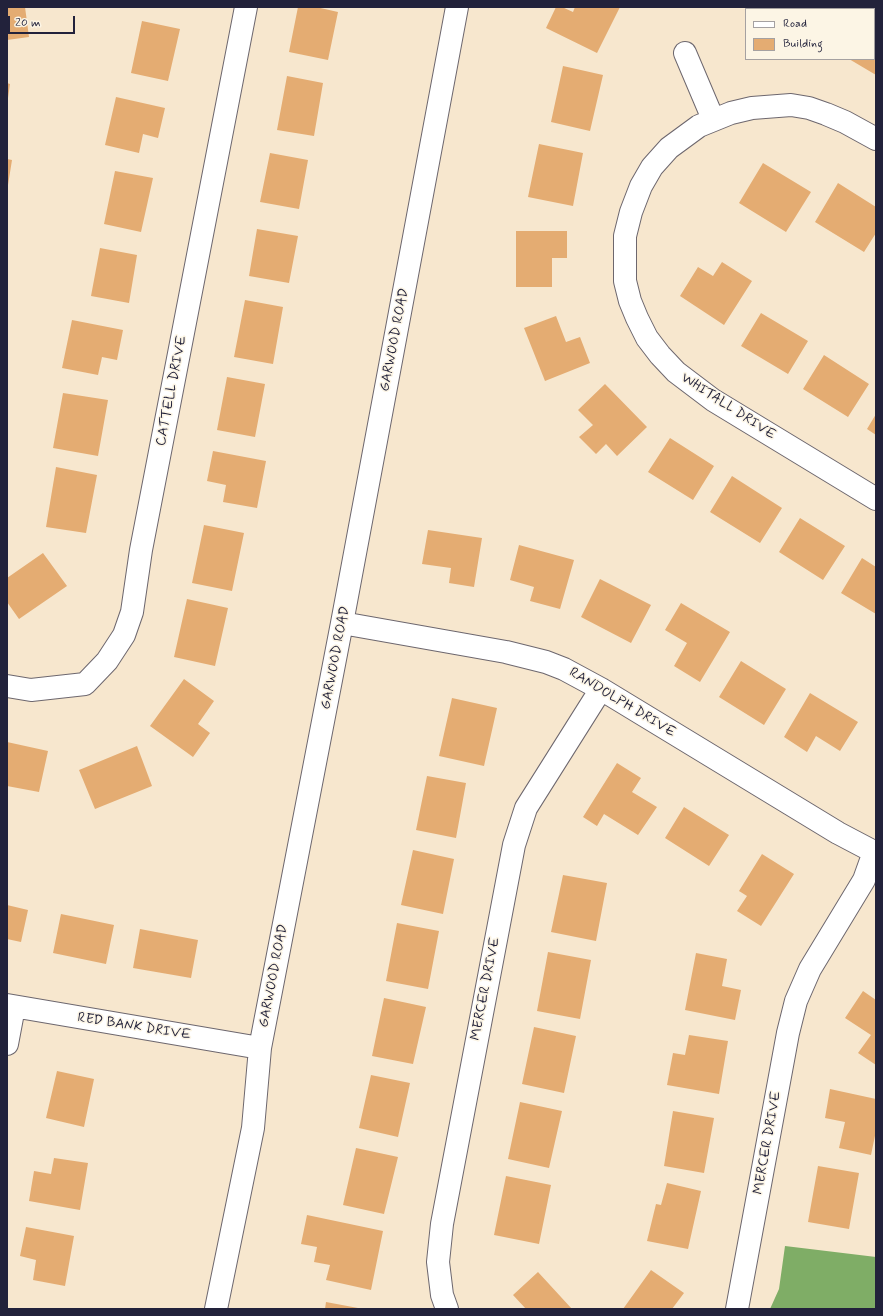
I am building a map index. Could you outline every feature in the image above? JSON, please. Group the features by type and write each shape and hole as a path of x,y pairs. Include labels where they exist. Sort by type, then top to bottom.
{"street":[{"name":"CATTELL DRIVE","path":"7,686 31,690 85,684 107,661 124,635 132,612 141,550 246,7"},
{"name":"GARWOOD ROAD","path":"216,1309 253,1128 260,1048 342,623 457,7"},
{"path":"685,53 713,119"},
{"name":"WHITALL DRIVE","path":"876,139 845,122 809,108 791,105 772,105 731,112 699,126 686,135 669,148 652,167 641,186 631,212 625,236 625,280 630,301 647,338 676,372 713,400 876,499"},
{"name":"RANDOLPH DRIVE","path":"342,623 525,656 564,669 601,689 838,833 875,853"},
{"name":"MERCER DRIVE","path":"447,1309 442,1295 438,1262 440,1237 514,845 526,808 601,689"},
{"name":"MERCER DRIVE","path":"737,1309 788,1033 796,1001 810,969 864,880 875,853"},
{"path":"7,1044 11,1006"},
{"name":"RED BANK DRIVE","path":"11,1006 260,1048"}],"green space":[{"path":"785,1246 876,1257 876,1309 770,1309 779,1289"}],"building":[{"path":"7,7 25,7 29,37 7,40"},
{"path":"298,7 316,7 338,12 328,60 289,52"},
{"path":"556,7 562,7 573,12 575,7 620,7 597,53 546,28"},
{"path":"815,7 817,8 792,8"},
{"path":"142,21 180,29 168,81 131,73"},
{"path":"875,28 876,29 876,75 851,60 875,60"},
{"path":"563,66 603,75 590,131 551,122"},
{"path":"287,76 323,83 314,136 277,130"},
{"path":"7,83 10,84 8,98 7,97"},
{"path":"116,97 165,108 158,138 143,134 139,153 105,145"},
{"path":"539,144 583,153 573,206 528,197"},
{"path":"270,153 308,160 299,209 260,202"},
{"path":"7,159 12,160 8,185 7,185"},
{"path":"763,163 811,192 786,232 739,203"},
{"path":"115,171 153,178 141,232 104,224"},
{"path":"838,183 876,207 876,233 864,252 815,222"},
{"path":"257,229 298,236 289,283 249,276"},
{"path":"516,231 567,231 567,258 552,258 552,287 516,287"},
{"path":"100,248 137,255 129,303 91,296"},
{"path":"722,262 752,281 724,325 680,296 698,267 713,276"},
{"path":"245,300 283,307 273,364 234,357"},
{"path":"761,313 808,341 788,374 741,346"},
{"path":"556,316 566,342 580,337 590,363 545,381 524,328"},
{"path":"72,320 123,330 117,360 102,357 98,375 62,368"},
{"path":"824,355 869,384 848,417 803,389"},
{"path":"227,377 265,384 255,437 217,430"},
{"path":"605,384 647,427 617,456 606,444 596,454 579,437 593,425 578,410"},
{"path":"63,393 108,400 98,456 53,448"},
{"path":"876,414 876,435 867,429"},
{"path":"670,438 714,466 693,500 648,472"},
{"path":"213,451 266,461 257,508 223,502 226,485 207,481"},
{"path":"56,467 97,475 86,533 46,527"},
{"path":"732,476 782,508 760,543 710,512"},
{"path":"800,518 845,546 823,580 779,552"},
{"path":"204,525 244,533 232,591 192,583"},
{"path":"428,530 482,538 474,587 449,583 451,568 422,564"},
{"path":"519,545 574,560 560,609 530,601 534,587 510,580"},
{"path":"43,553 67,586 19,619 7,602 7,578"},
{"path":"862,558 876,567 876,614 841,593"},
{"path":"600,579 651,605 631,643 581,617"},
{"path":"187,599 228,608 215,666 174,657"},
{"path":"681,603 730,632 700,682 674,666 687,643 665,630"},
{"path":"741,661 786,689 764,725 719,697"},
{"path":"184,679 214,701 198,724 210,733 193,757 150,726"},
{"path":"810,693 858,722 840,751 816,736 807,752 784,737"},
{"path":"452,698 497,708 484,766 439,756"},
{"path":"7,742 48,751 39,792 7,786"},
{"path":"137,746 152,786 95,809 79,770"},
{"path":"617,763 641,778 632,792 657,807 638,835 604,814 597,826 583,817"},
{"path":"427,776 466,783 456,838 416,830"},
{"path":"684,807 729,835 709,866 665,838"},
{"path":"413,850 454,859 443,914 401,905"},
{"path":"762,854 794,874 761,926 737,911 747,896 739,891"},
{"path":"563,875 607,883 596,941 551,932"},
{"path":"7,905 28,910 21,942 7,939"},
{"path":"61,914 114,925 106,964 53,953"},
{"path":"397,923 439,931 428,989 386,981"},
{"path":"140,929 198,940 191,978 133,968"},
{"path":"548,952 591,960 580,1019 537,1011"},
{"path":"696,953 727,959 722,986 741,990 735,1020 685,1010"},
{"path":"863,991 876,1000 876,1065 858,1053 871,1035 845,1018"},
{"path":"384,998 426,1007 413,1064 372,1056"},
{"path":"534,1027 576,1036 564,1093 522,1084"},
{"path":"689,1035 728,1041 719,1094 667,1085 673,1053 685,1055"},
{"path":"57,1071 94,1079 84,1127 46,1118"},
{"path":"371,1075 410,1083 398,1137 359,1128"},
{"path":"830,1089 876,1099 876,1131 871,1155 839,1148 845,1122 825,1118"},
{"path":"520,1102 562,1111 549,1168 508,1159"},
{"path":"673,1111 714,1118 704,1173 664,1166"},
{"path":"356,1148 398,1157 384,1214 343,1205"},
{"path":"54,1158 88,1163 80,1210 29,1201 34,1171 51,1174"},
{"path":"818,1166 859,1173 849,1229 808,1222"},
{"path":"506,1176 551,1185 539,1244 494,1235"},
{"path":"667,1183 701,1191 688,1249 647,1241 656,1204 661,1205"},
{"path":"307,1215 383,1231 371,1290 326,1280 330,1265 314,1262 317,1247 301,1244"},
{"path":"26,1227 74,1236 65,1286 33,1280 36,1260 20,1256"},
{"path":"651,1270 684,1293 672,1309 623,1309"},
{"path":"538,1272 572,1309 526,1309 513,1295"},
{"path":"326,1302 358,1308 358,1309 325,1309"}]}
